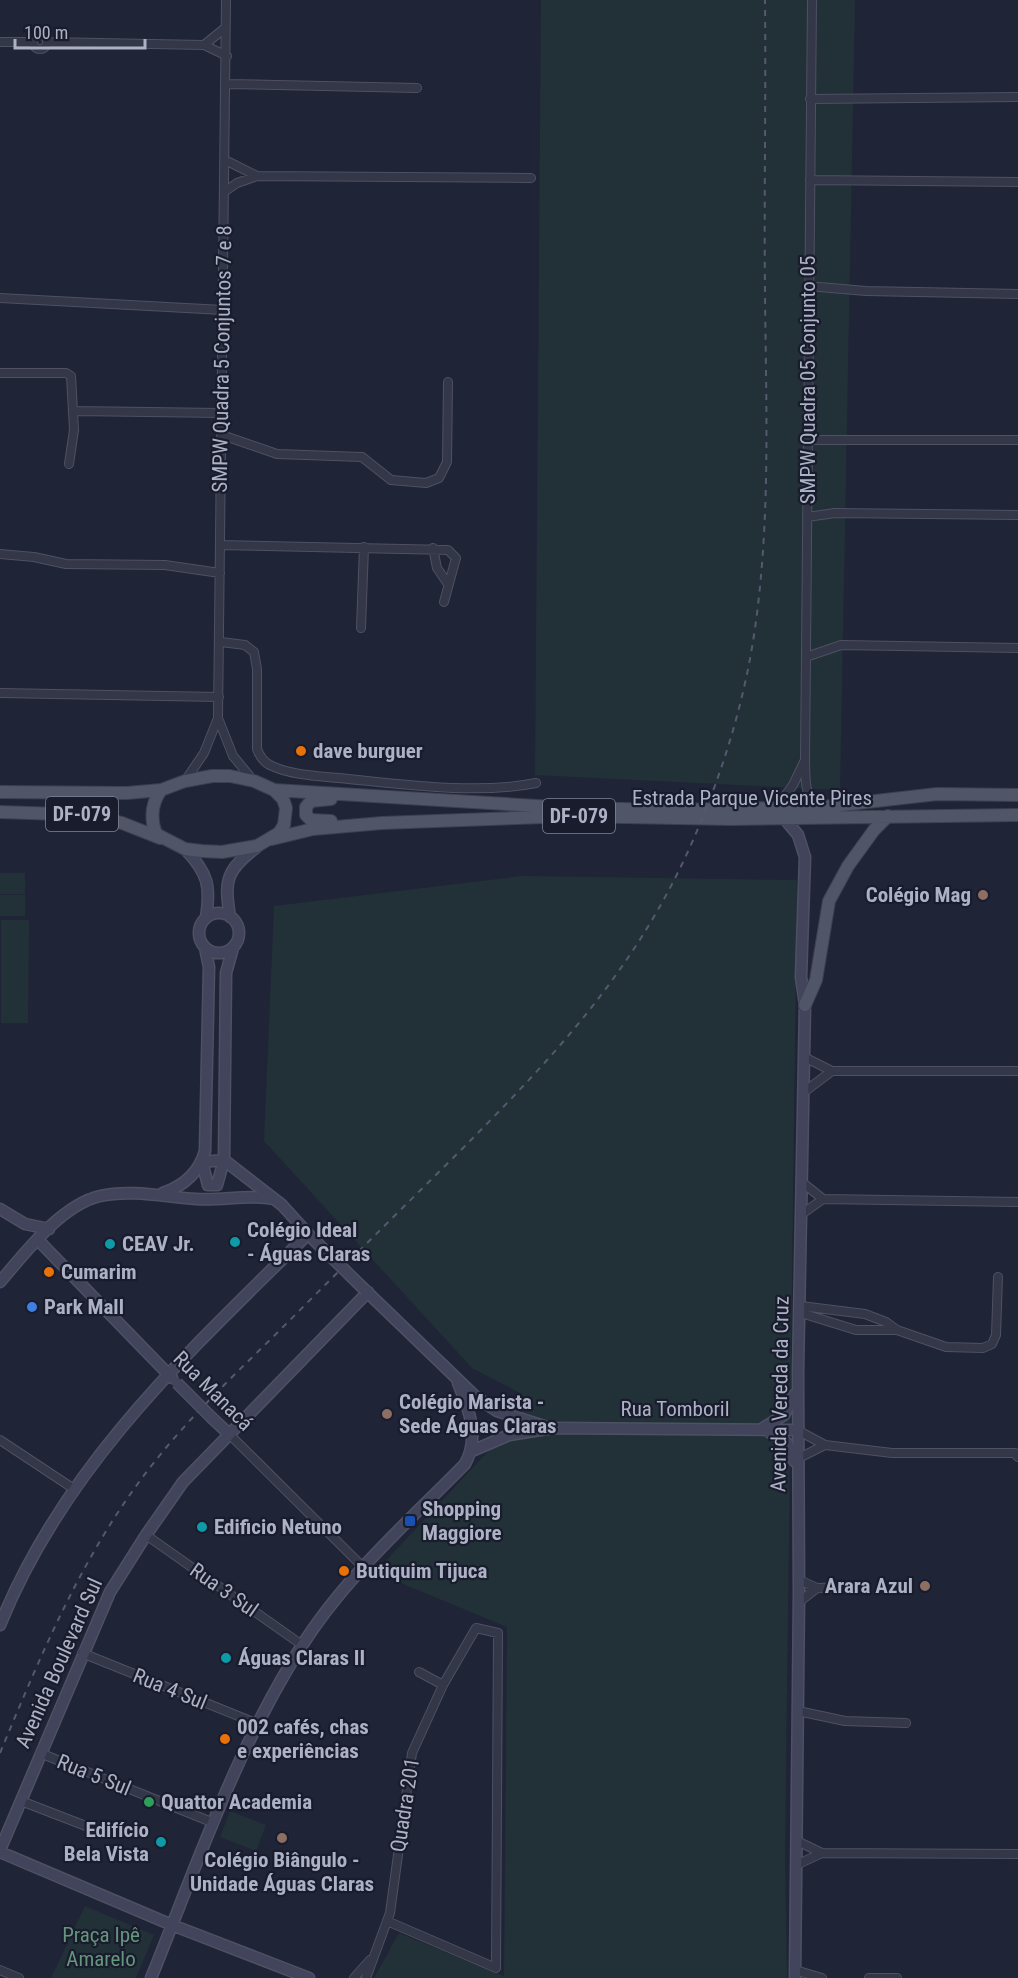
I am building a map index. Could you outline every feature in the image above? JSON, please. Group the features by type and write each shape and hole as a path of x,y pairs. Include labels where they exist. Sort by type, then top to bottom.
{"main road":[{"name":"DF-079","path":"0,792 127,793 162,790 185,781 212,776 254,781 274,790"},
{"path":"160,838 152,823 152,811 155,799 162,790"},
{"name":"Estrada Parque Vicente Pires","path":"274,790 570,808 888,816 1018,815"},
{"path":"272,839 279,833 286,817 284,799 274,790"},
{"name":"Estrada Parque Vicente Pires","path":"272,839 313,829 382,824 572,816 679,819 780,813 938,794 1018,795"},
{"path":"382,824 311,820 306,815 306,807 310,801 319,799 377,801 397,797"},
{"name":"DF-079","path":"0,812 89,815 122,823 185,849 222,852 257,846 272,839"},
{"path":"805,1005 816,980 829,901 848,866 874,830 888,816"}],"street":[{"name":"SMPW Quadra 5 Conjuntos 7 e 8","path":"185,781 204,753 218,718 221,642 226,0"},
{"name":"SMPW Quadra 05 Conjunto 05","path":"812,0 806,440 805,761 808,795 813,802 823,807"},
{"path":"204,45 225,28"},
{"path":"0,42 32,42 34,47 40,50 47,42 204,45 227,56"},
{"path":"226,84 417,88"},
{"path":"810,99 1018,97"},
{"path":"225,160 257,176"},
{"path":"224,192 237,183 257,176 531,178"},
{"path":"810,180 1018,182"},
{"path":"808,286 866,291 1018,294"},
{"path":"0,298 223,310"},
{"path":"0,373 69,374 73,378 74,411 69,464"},
{"path":"222,435 277,454 362,457 392,480 426,483 439,478 447,462 448,382"},
{"path":"74,411 221,413"},
{"path":"806,440 1018,440"},
{"path":"807,517 845,513 1018,515"},
{"path":"220,545 448,550 454,553 455,566 444,602"},
{"path":"361,628 364,547"},
{"path":"433,549 437,568 448,584"},
{"path":"0,554 34,557 66,564 165,565 220,573"},
{"path":"221,642 245,645 254,652 257,669 257,750 260,757 273,767 323,776 482,788 536,783"},
{"path":"806,657 842,645 1018,648"},
{"path":"0,693 219,698"},
{"name":"SMPW Quadra 5 Conjuntos 7 e 8","path":"218,718 233,756 254,781"},
{"name":"SMPW Quadra 05 Conjunto 05","path":"780,813 805,761"},
{"name":"Avenida Vereda da Cruz","path":"780,813 798,835 805,857 801,977 805,1005 797,1430 799,1602 795,1974"},
{"path":"185,849 200,864 207,879 210,895 206,918 199,933 209,967 207,1136 202,1162 208,1185 215,1187 219,1183 224,1160 226,973 238,932 230,917 225,886 240,859 257,846"},
{"path":"206,918 218,914 230,917"},
{"path":"205,948 214,953 224,953 232,948"},
{"path":"804,1057 832,1071 1018,1071"},
{"path":"804,1092 832,1071"},
{"path":"160,1195 186,1181 202,1162 224,1160"},
{"name":"Rua Tomboril","path":"224,1160 274,1199 458,1383 497,1412 553,1428"},
{"path":"803,1183 823,1199"},
{"path":"0,1282 69,1210 90,1199 116,1194 160,1195 196,1200 244,1196 274,1199"},
{"path":"802,1214 823,1199 1018,1202"},
{"path":"0,1209 25,1224 49,1229"},
{"path":"25,1224 34,1244"},
{"path":"1,1622 35,1551 74,1490 117,1431 167,1374 310,1236"},
{"name":"Rua Manacá","path":"34,1244 363,1567"},
{"path":"801,1309 865,1314 886,1322 897,1330 946,1347 989,1347 996,1335 998,1277"},
{"name":"Avenida Boulevard Sul","path":"0,1851 82,1653 110,1592 146,1535 183,1482 367,1291"},
{"path":"801,1309 856,1330 897,1330"},
{"path":"798,1372 789,1409 776,1422 763,1428 791,1448 798,1501"},
{"name":"Rua Tomboril","path":"458,1383 471,1424 472,1451 509,1435 553,1428 797,1430"},
{"path":"797,1430 825,1445 892,1453 1015,1454 1018,1457"},
{"path":"0,1440 74,1490"},
{"path":"797,1459 825,1445"},
{"path":"151,1978 214,1823 258,1725 302,1645 363,1567 465,1464 472,1451"},
{"name":"Rua 3 Sul","path":"146,1535 302,1645"},
{"path":"799,1580 817,1588 848,1587"},
{"path":"799,1602 817,1588"},
{"name":"Quadra 201","path":"366,1978 387,1921 408,1766 443,1685 476,1628 498,1633 496,1968 387,1921"},
{"name":"Rua 4 Sul","path":"82,1653 258,1725"},
{"path":"419,1671 443,1685"},
{"path":"798,1711 845,1721 906,1723"},
{"name":"Rua 5 Sul","path":"40,1754 214,1823"},
{"path":"21,1801 104,1833"},
{"path":"796,1841 822,1853 1018,1854"},
{"path":"0,1851 172,1925 309,1978"},
{"path":"796,1865 822,1853"},
{"name":"Quadra 201","path":"354,1978 375,1955"},
{"path":"0,1970 19,1978"},
{"path":"795,1974 822,1978"},
{"path":"869,1978 897,1978"}],"green space":[{"path":"541,0 855,0 840,790 535,775"},
{"path":"0,873 25,873 25,894 0,894"},
{"path":"522,876 797,880 785,1856 787,1978 374,1978 399,1933 504,1976 507,1627 403,1584 381,1566 492,1447 523,1436 520,1393 472,1368 264,1141 274,906"},
{"path":"0,895 25,895 25,916 0,916"},
{"path":"1,920 29,920 28,1023 1,1023"},
{"path":"230,1811 266,1825 256,1851 220,1837"},
{"name":"Praça Ipê Amarelo","path":"85,1906 154,1935 136,1978 51,1978"}],"railway":[{"path":"0,1753 50,1638 87,1564 108,1528 156,1460 213,1397 518,1092 551,1055 583,1018 641,938 667,894 690,847 721,770 744,690 754,635 763,550 766,464 765,0"}],"place":[{"name":"dave burguer","path":"301,751"},
{"name":"Colégio Mag","path":"983,895"},
{"name":"Colégio Ideal - Águas Claras","path":"235,1242"},
{"name":"CEAV Jr.","path":"110,1244"},
{"name":"Cumarim","path":"49,1272"},
{"name":"Park Mall","path":"32,1307"},
{"name":"Colégio Marista - Sede Águas Claras","path":"387,1414"},
{"name":"Shopping Maggiore","path":"410,1521"},
{"name":"Edificio Netuno","path":"202,1527"},
{"name":"Butiquim Tijuca","path":"344,1571"},
{"name":"Arara Azul","path":"925,1586"},
{"name":"Águas Claras II","path":"226,1658"},
{"name":"002 cafés, chas e experiências","path":"225,1739"},
{"name":"Quattor Academia","path":"149,1802"},
{"name":"Colégio Biângulo - Unidade Águas Claras","path":"282,1838"},
{"name":"Edifício Bela Vista","path":"161,1842"}]}
